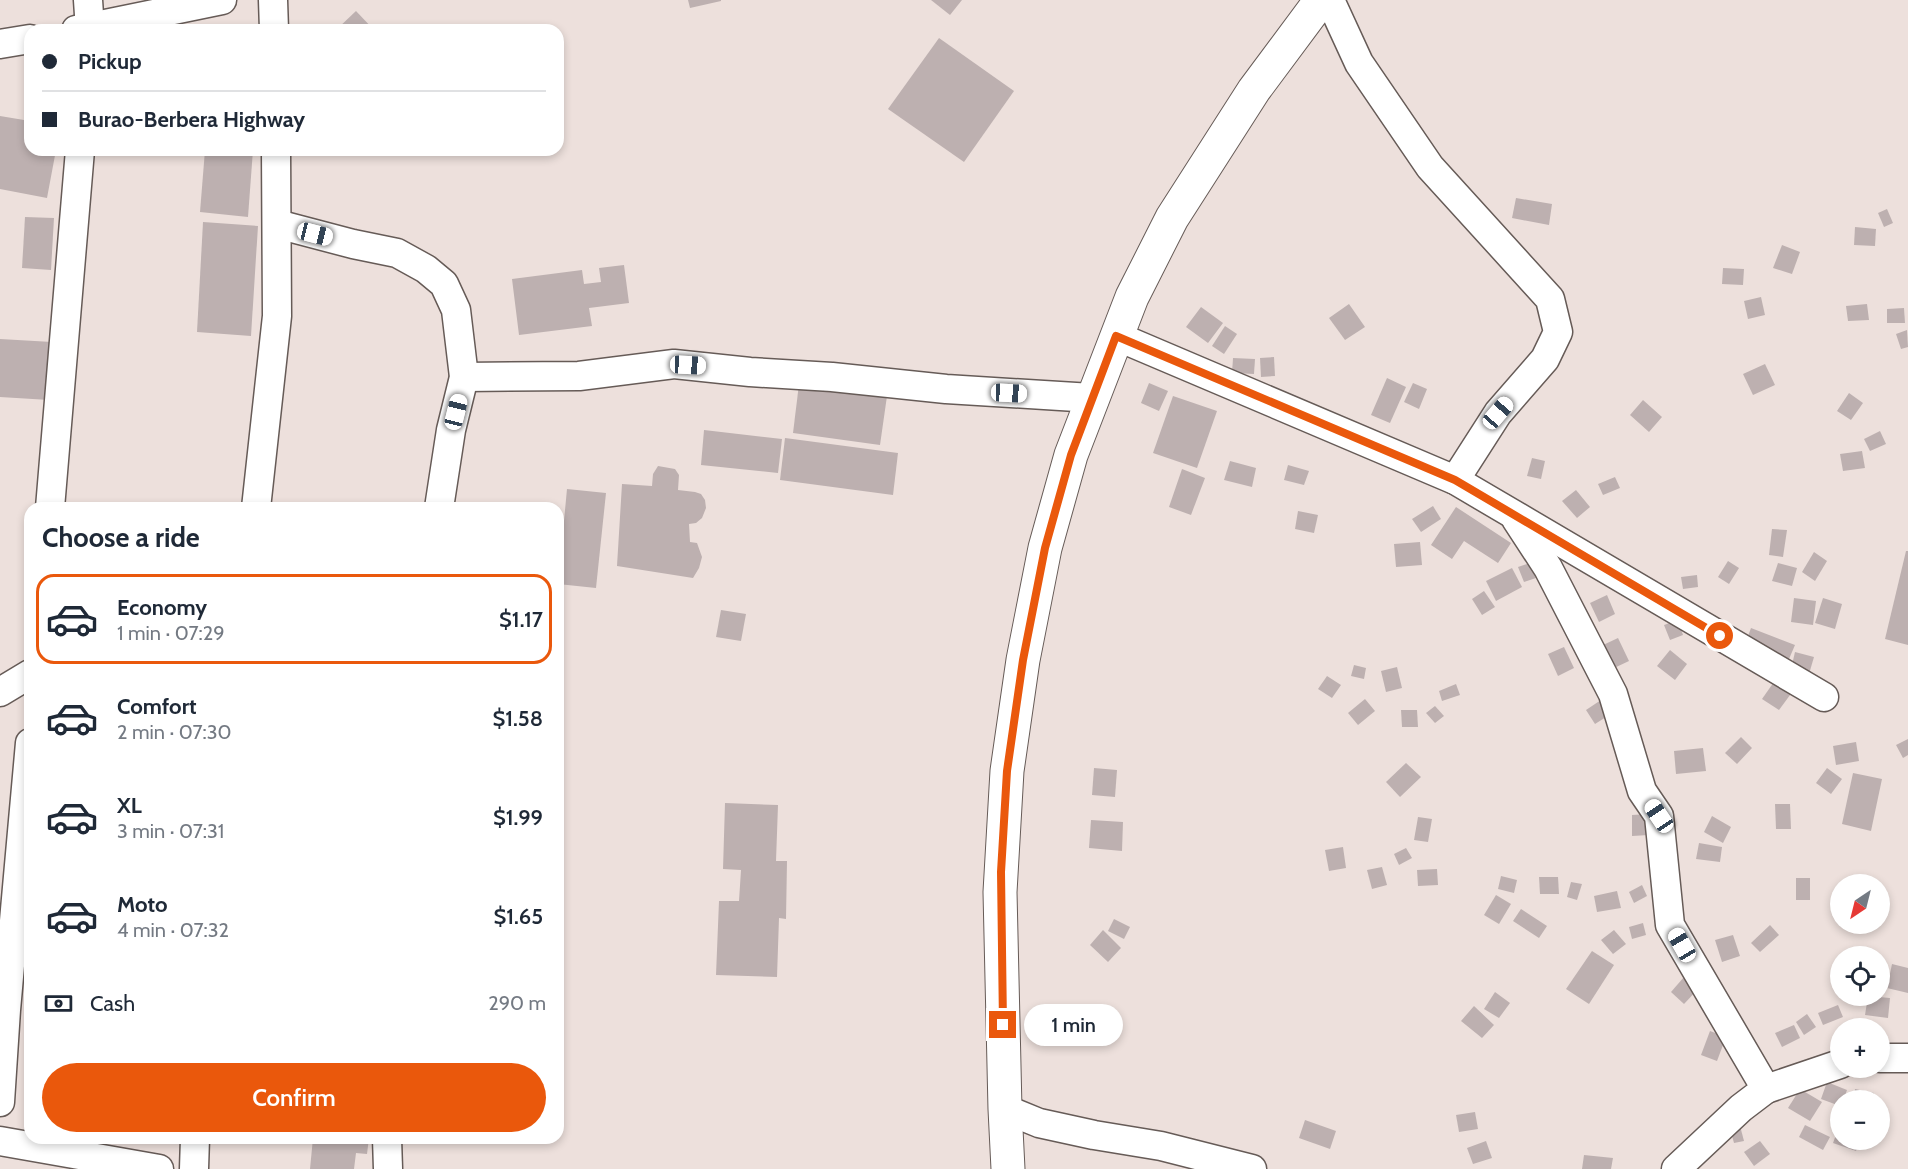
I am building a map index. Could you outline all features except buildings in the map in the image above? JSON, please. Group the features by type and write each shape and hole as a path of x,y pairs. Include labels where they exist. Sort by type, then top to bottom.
{"highway":[{"path":"1008,1169 1000,892 1007,771 1023,660 1045,548 1071,455 1132,297 1172,218 1254,90 1321,0"}],"street":[{"path":"86,22 222,0"},
{"path":"273,0 274,24"},
{"path":"1330,0 1359,63 1430,168 1550,299 1558,332 1545,359 1498,413 1455,480"},
{"path":"0,44 24,40"},
{"path":"51,502 79,156"},
{"path":"257,502 277,316 276,156"},
{"path":"277,225 397,253 426,268 444,284 456,310 464,377 451,430 440,502"},
{"path":"1116,336 1455,480 1824,697"},
{"path":"464,377 579,376 674,364 946,389 1092,398"},
{"path":"1514,514 1548,568 1613,694 1642,791 1659,816 1670,925 1766,1089"},
{"path":"0,692 24,678"},
{"path":"0,1102 18,1006 24,874"},
{"path":"1890,1058 1908,1058"},
{"path":"1676,1169 1740,1108 1766,1089 1830,1067"},
{"path":"1005,1109 1039,1123 1161,1146 1252,1169"},
{"path":"0,1141 159,1169"},
{"path":"194,1169 195,1144"},
{"path":"387,1144 388,1169"}],"route":[{"path":"1003,1025 1001,872 1007,771 1023,660 1045,548 1071,455 1116,336 1455,480 1720,636"}]}
